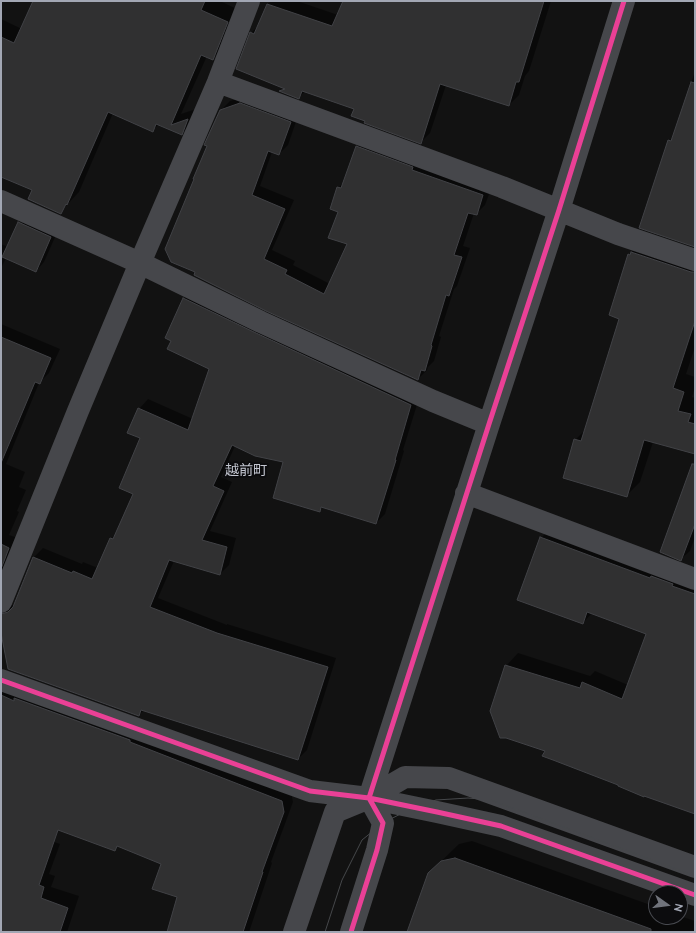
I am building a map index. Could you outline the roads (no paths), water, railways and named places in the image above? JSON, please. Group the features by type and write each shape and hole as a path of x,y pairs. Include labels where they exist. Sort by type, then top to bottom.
{"street":[{"path":"1,602 140,263 218,82 249,1"},
{"path":"351,932 377,850 382,823 370,798 488,424 559,210 624,1"},
{"path":"218,82 502,187 618,234 695,260"},
{"path":"1,201 140,263 261,322 433,401 488,424"},
{"path":"466,493 695,579"},
{"path":"1,680 310,791 370,798 501,826 695,895"},
{"path":"294,932 335,812 370,798 405,777 449,778 695,867"}],"tram line":[{"path":"325,932 342,880 362,840 383,823 414,807 436,800 468,798 491,800 695,876"}],"district":[{"name":"越前町","path":"246,470"}]}
